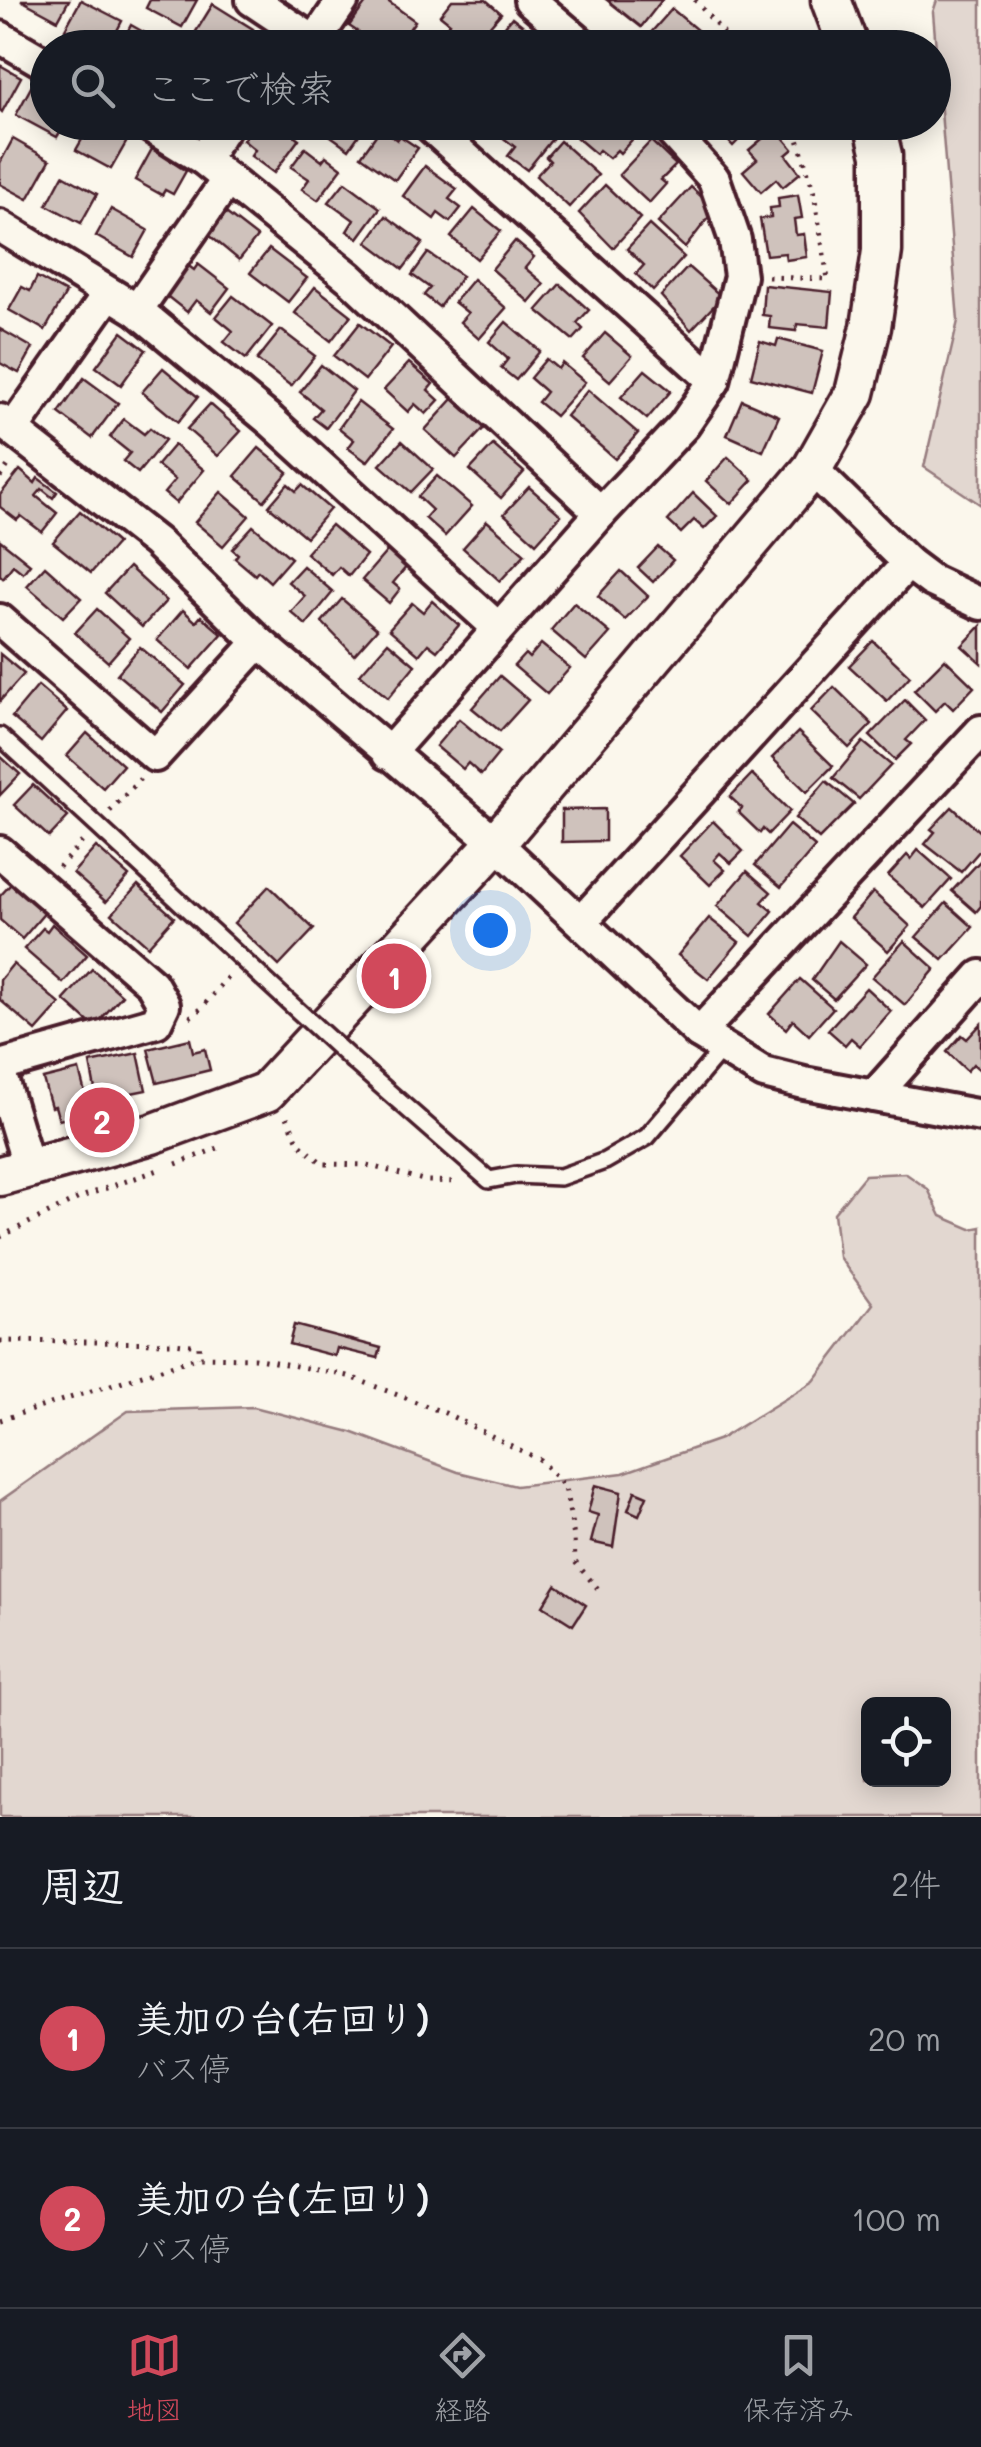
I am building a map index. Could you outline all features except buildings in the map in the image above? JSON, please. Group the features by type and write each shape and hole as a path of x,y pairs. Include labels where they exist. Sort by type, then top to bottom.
{"street":[{"path":"252,0 289,30"},
{"path":"314,30 343,0"},
{"path":"530,0 565,30"},
{"path":"831,0 843,30"},
{"path":"0,38 30,55"},
{"path":"172,140 203,159 350,278 601,513"},
{"path":"203,159 216,140"},
{"path":"446,140 714,381"},
{"path":"388,754 684,425 714,381 740,276 736,240 714,180 679,140"},
{"path":"0,852 152,984 164,1005 156,1022 0,1070 15,1172 152,1134 266,1092 496,843 812,470 856,394 871,327 882,251 882,154 878,140"},
{"path":"137,310 228,179"},
{"path":"0,226 137,310 271,421 498,628"},
{"path":"108,294 6,424 156,542 260,642 496,843 711,1041 764,1072 981,1116"},
{"path":"812,470 908,563 932,581 981,604"},
{"path":"582,922 908,563"},
{"path":"0,620 155,756 260,642"},
{"path":"711,1041 981,731"},
{"path":"874,1096 981,976"}],"lane":[{"path":"0,736 488,1180 516,1175 560,1177 605,1161 647,1137 711,1041"}],"path":[{"path":"694,0 720,30"},
{"path":"740,276 828,279 814,193 798,140"},
{"path":"266,1092 283,1108 299,1143 322,1164 367,1165 427,1181 488,1180"},
{"path":"0,1236 81,1197 216,1150 232,1140"},
{"path":"0,1341 175,1343 199,1346 199,1357"},
{"path":"0,1420 199,1357 254,1358 348,1376 444,1413 540,1460 564,1487 575,1562 600,1591"}],"shaded area":[{"path":"937,0 981,0 981,505 924,467 958,321 943,140 951,140 951,30 934,30"},
{"path":"905,1173 928,1189 941,1216 971,1229 981,1227 981,1817 0,1817 0,1501 128,1411 254,1407 351,1432 458,1472 516,1486 623,1473 720,1439 814,1381 873,1304 839,1257 834,1213 865,1175"}],"place":[{"name":"美加の台(右回り)","path":"394,976"},
{"name":"美加の台(左回り)","path":"102,1120"}]}
